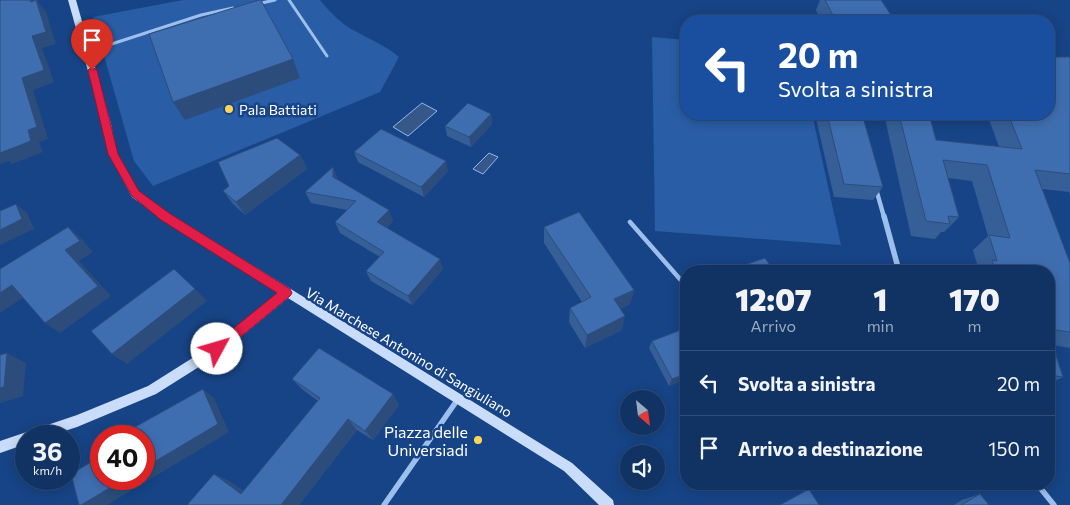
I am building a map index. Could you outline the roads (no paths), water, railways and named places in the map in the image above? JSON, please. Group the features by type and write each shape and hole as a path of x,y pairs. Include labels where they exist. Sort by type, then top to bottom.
{"main road":[{"name":"Via Marchese Antonino di Sangiuliano","path":"72,0 113,154 135,194 165,216 286,293 568,467 608,505"},
{"path":"65,425 152,390 217,349 286,293"},
{"path":"0,447 15,442"}],"street":[{"path":"873,179 897,265"},
{"path":"384,505 459,399"},
{"path":"1042,490 1054,505"}],"lane":[{"path":"257,4 275,0"},
{"path":"289,0 327,56"},
{"path":"87,52 201,15 238,7"},
{"path":"630,222 680,279"}],"place":[{"name":"Pala Battiati","path":"229,109"},
{"name":"Piazza delle Universiadi","path":"478,440"}]}
